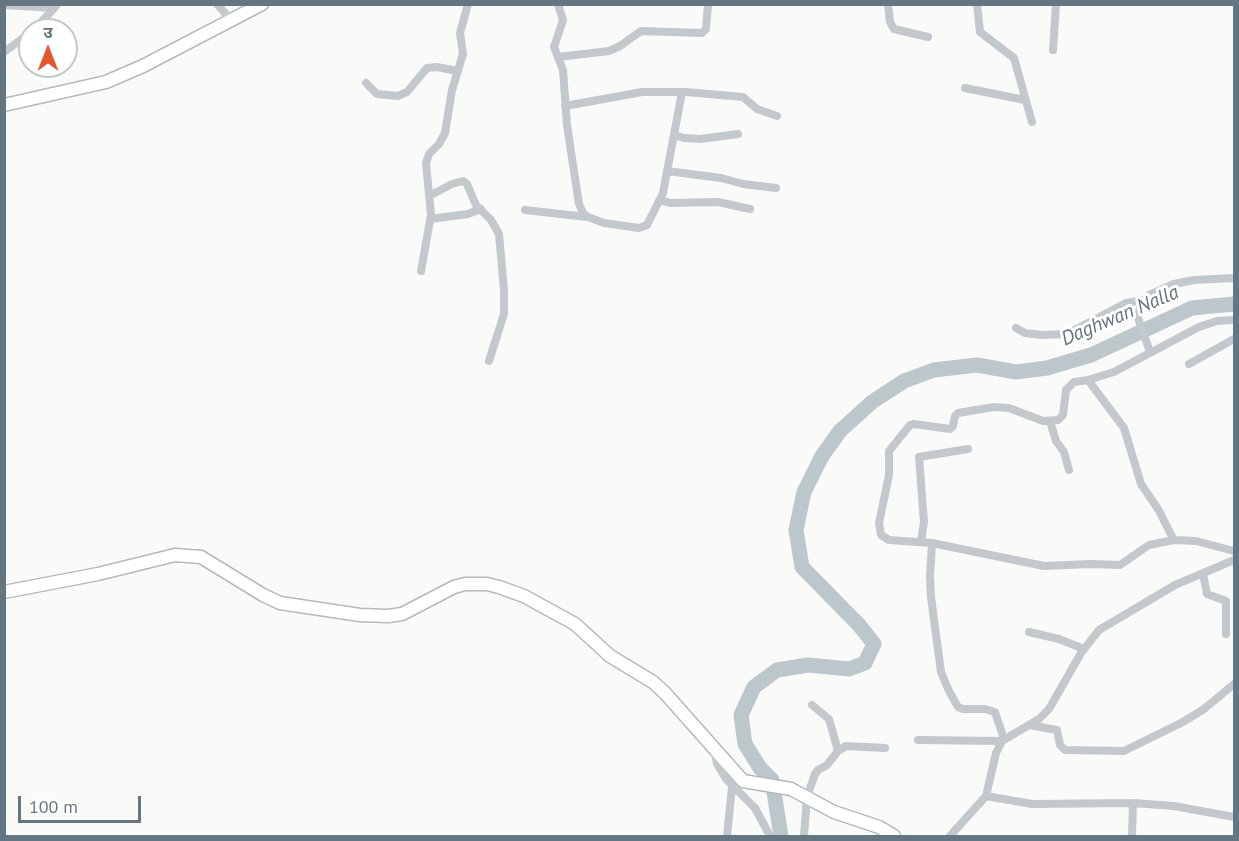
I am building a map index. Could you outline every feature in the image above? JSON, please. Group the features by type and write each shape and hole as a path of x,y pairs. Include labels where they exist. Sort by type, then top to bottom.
{"main road":[{"path":"4,105 106,82 143,66 262,4"},
{"path":"4,592 98,574 164,557 183,555 201,557 210,561 263,595 280,603 360,615 402,614 454,587 474,583 487,584 518,593 575,624 610,656 653,682 743,781 791,789 834,812 879,827 894,837"}],"street":[{"path":"217,4 232,21"},
{"path":"421,271 430,219 427,159 446,133 452,90 463,54 460,33 468,4"},
{"path":"558,4 563,20 562,27 554,41 554,49 563,70 565,106 579,204 583,213 604,223 643,228 647,225 661,200 681,92"},
{"path":"558,57 609,51 641,31 702,33 706,29 708,4"},
{"path":"888,4 890,22 894,29 927,37"},
{"path":"977,4 980,32 1014,58 1032,122"},
{"path":"1053,50 1056,4"},
{"path":"4,5 56,6"},
{"path":"45,18 56,6"},
{"path":"4,52 18,42"},
{"path":"366,83 377,94 398,96 407,92 427,69 437,67 457,71"},
{"path":"965,88 1026,100"},
{"path":"565,106 642,92 681,92 743,96 758,109 777,116"},
{"path":"674,135 700,139 738,134"},
{"path":"667,171 776,188"},
{"path":"429,196 463,181 467,184 476,205 491,220 499,234 504,314 489,362"},
{"path":"661,200 670,203 718,202 750,210"},
{"path":"430,219 481,210"},
{"path":"525,210 589,217"},
{"path":"1150,352 1139,324 1138,313 1149,295 1174,284 1210,278 1234,278"},
{"path":"1016,328 1025,333 1042,335 1067,334 1126,303 1145,300"},
{"path":"1234,320 1217,321 1198,327 1114,372 1074,382 1068,387 1061,418 1050,421 1009,408 994,407 958,413 950,429 910,425 889,451 888,475 879,523 881,535 885,539 932,543 1044,566 1123,564 1149,545 1174,540 1202,542 1234,551"},
{"path":"1189,364 1234,339"},
{"path":"1088,380 1124,428 1141,484 1158,509 1174,540"},
{"path":"1050,421 1056,441 1064,452 1069,470"},
{"path":"921,542 924,522 919,457 968,449"},
{"path":"932,543 931,597 937,649 945,682 952,700 963,710 985,709 996,712 1003,740 996,753 986,796 950,837"},
{"path":"918,740 1003,740 1039,719 1049,709 1084,649 1099,630 1174,585 1234,561"},
{"path":"1203,574 1207,594 1226,601 1226,634"},
{"path":"1029,632 1059,639 1084,649"},
{"path":"1029,725 1057,730 1060,745 1065,750 1124,751 1183,722 1234,684"},
{"path":"812,705 829,719 838,752"},
{"path":"804,837 807,797 814,774 832,761 838,752 851,746 885,748"},
{"path":"714,747 717,764 732,787 755,808 770,837"},
{"path":"726,837 732,787"},
{"path":"986,796 1032,804 1133,803 1183,807 1234,817"},
{"path":"1132,837 1133,803"}],"waterway":[{"name":"Daghwan Nalla","path":"781,836 772,780 760,768 745,744 741,715 754,687 777,670 808,665 849,669 865,663 874,644 859,625 802,567 796,530 804,492 822,456 840,431 872,402 904,381 934,370 977,365 1016,372 1047,368 1091,355 1192,308 1234,304"}]}
